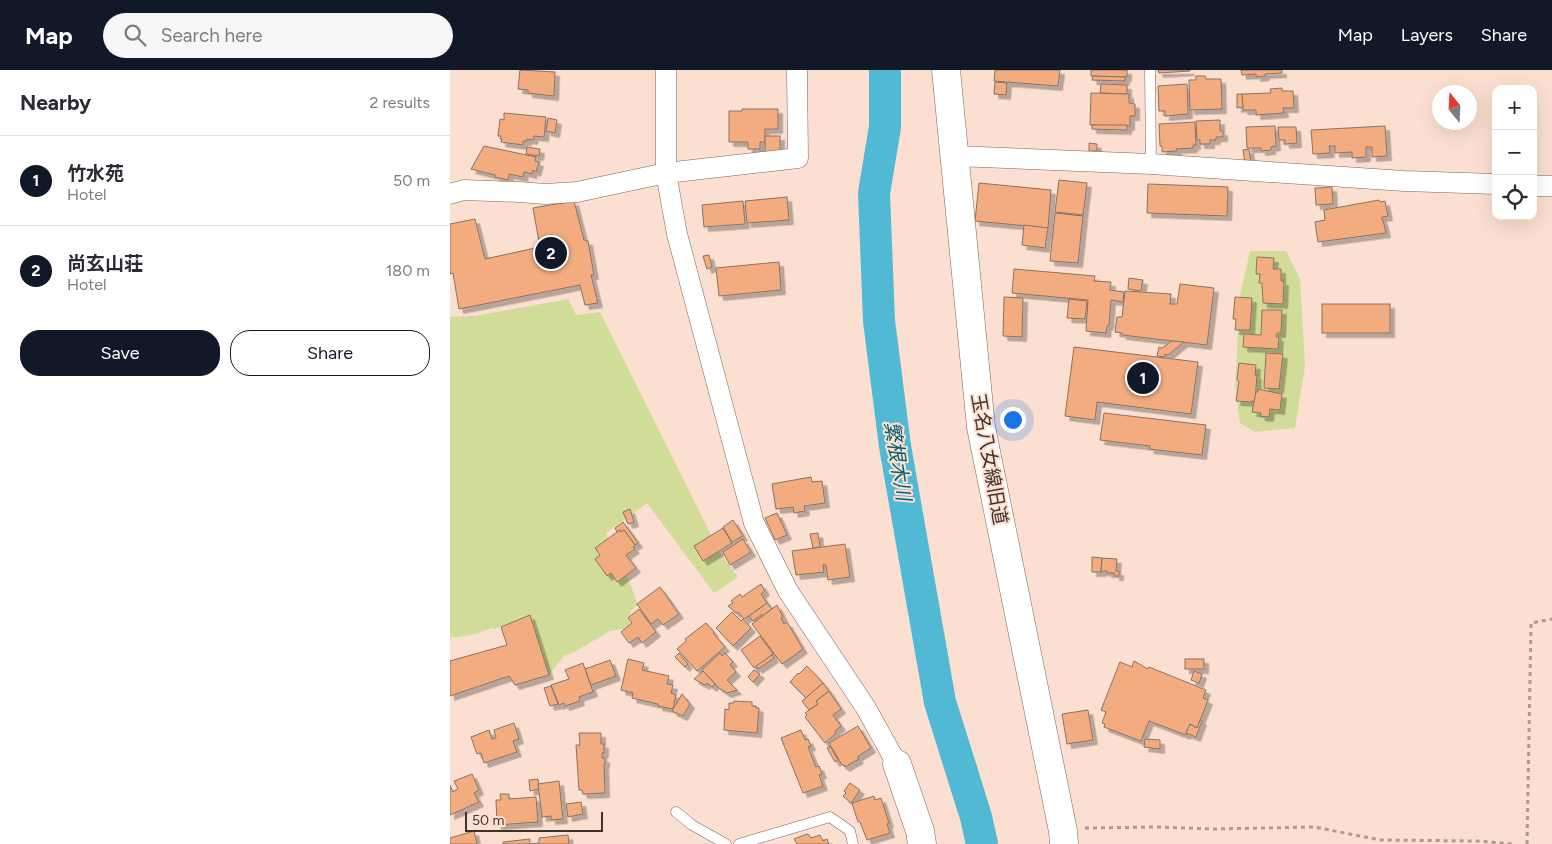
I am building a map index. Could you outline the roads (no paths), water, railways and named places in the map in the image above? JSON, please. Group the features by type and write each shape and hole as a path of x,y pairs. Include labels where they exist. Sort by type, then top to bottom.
{"street":[{"path":"666,70 666,173 677,234 754,523 788,591 866,708 897,764 920,831 922,844"},
{"path":"450,194 464,190 545,194 577,192 666,173 798,158 797,70"},
{"name":"玉名八女線旧道","path":"946,70 980,428 1064,838"},
{"path":"955,156 1152,164 1404,181 1492,184"},
{"path":"1537,186 1552,186"}],"lane":[{"path":"1150,70 1152,164"},
{"path":"676,812 692,825 726,844"},
{"path":"739,844 830,817 850,831 853,844"}],"waterway":[{"name":"繁根木川","path":"885,70 885,127 874,193 879,321 895,446 940,702 976,817 982,844"}],"place":[{"name":"尚玄山荘","path":"551,253"},
{"name":"竹水苑","path":"1143,378"}]}
